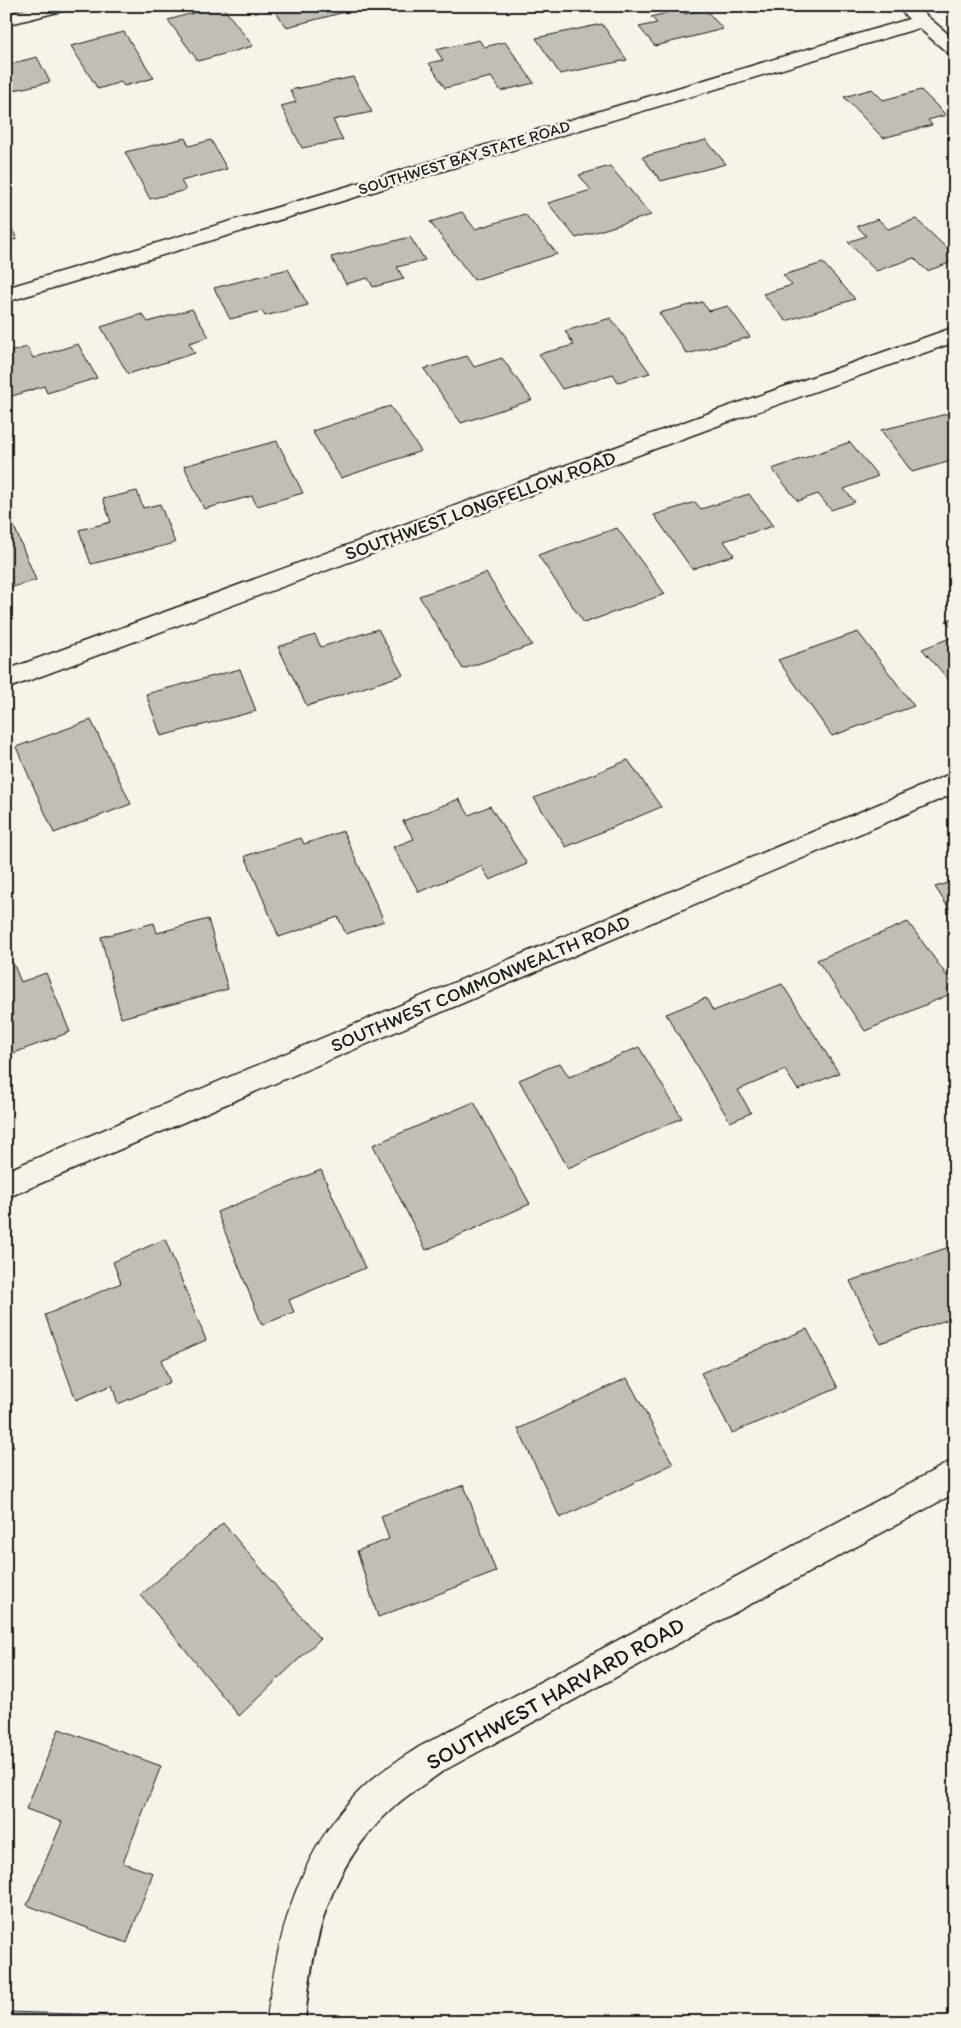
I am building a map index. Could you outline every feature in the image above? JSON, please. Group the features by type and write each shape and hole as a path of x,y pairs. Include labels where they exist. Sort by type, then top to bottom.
{"street":[{"path":"6,20 60,6"},
{"path":"906,6 955,50"},
{"name":"SOUTHWEST BAY STATE ROAD","path":"6,295 922,21"},
{"name":"SOUTHWEST LONGFELLOW ROAD","path":"6,680 706,422 955,334"},
{"name":"SOUTHWEST COMMONWEALTH ROAD","path":"6,1185 955,782"},
{"name":"SOUTHWEST HARVARD ROAD","path":"286,2022 290,1976 302,1918 319,1875 350,1829 377,1799 431,1759 955,1475"}],"building":[{"path":"222,6 253,46 198,61 168,20"},
{"path":"271,6 346,6 349,11 287,27"},
{"path":"681,9 685,14 705,9 723,29 655,46 639,27 657,23 651,17"},
{"path":"602,24 627,60 560,74 536,38"},
{"path":"124,32 154,78 124,86 121,82 98,89 71,46"},
{"path":"479,40 484,47 505,42 534,83 501,91 491,77 445,88 429,63 443,60 436,50"},
{"path":"37,57 50,82 6,92 6,65"},
{"path":"353,77 372,112 333,120 343,140 302,148 281,106 296,102 290,90"},
{"path":"872,89 883,100 921,90 946,115 928,120 932,125 883,138 844,97"},
{"path":"185,138 189,146 211,140 227,169 181,181 186,190 150,199 125,152"},
{"path":"706,140 726,164 661,181 642,157"},
{"path":"610,166 651,215 576,238 548,203 591,190 579,175"},
{"path":"462,212 475,229 525,214 557,254 474,280 430,222"},
{"path":"6,217 17,239 6,242"},
{"path":"878,219 888,229 916,219 955,256 955,261 927,271 914,258 876,271 848,242 866,236 857,226"},
{"path":"410,237 425,260 397,267 404,279 373,287 368,278 346,284 331,257"},
{"path":"823,263 855,299 786,321 763,294 792,285 783,275"},
{"path":"288,269 308,305 265,316 262,311 230,319 214,288"},
{"path":"702,302 709,311 728,306 750,337 687,354 659,313"},
{"path":"192,309 209,337 189,343 195,353 128,374 101,327 142,314 148,322"},
{"path":"611,318 650,373 618,382 613,374 562,389 539,354 574,345 565,331"},
{"path":"78,344 97,378 47,393 44,386 6,398 6,353 27,347 33,358"},
{"path":"467,356 474,367 502,358 532,400 461,423 424,369"},
{"path":"390,406 421,451 341,478 312,431"},
{"path":"955,412 955,460 912,472 881,430"},
{"path":"277,441 303,493 257,506 252,496 204,509 184,466"},
{"path":"850,442 878,476 844,489 855,502 831,510 818,494 798,501 772,469"},
{"path":"137,491 143,508 160,504 175,543 91,564 79,530 111,522 103,499"},
{"path":"749,494 773,526 724,541 734,555 692,569 654,515 695,502 701,509"},
{"path":"11,519 36,580 6,589 6,520"},
{"path":"617,528 665,594 584,623 538,555"},
{"path":"486,573 532,645 463,669 419,596"},
{"path":"955,617 955,631 946,621"},
{"path":"378,629 403,675 307,706 278,647 315,635 321,647"},
{"path":"858,632 914,706 832,736 778,660"},
{"path":"955,636 955,687 922,649"},
{"path":"240,669 256,711 161,736 146,694"},
{"path":"91,720 131,804 54,833 16,747"},
{"path":"628,760 661,807 566,847 534,798"},
{"path":"459,799 469,815 490,806 527,864 490,880 481,866 419,892 393,847 414,839 403,821"},
{"path":"343,831 384,921 346,934 338,917 279,937 245,856 301,838 304,844"},
{"path":"955,881 955,918 935,887"},
{"path":"208,919 228,989 121,1018 101,937 154,923 157,933"},
{"path":"908,922 955,987 955,992 865,1031 817,960"},
{"path":"13,963 21,982 46,973 70,1032 6,1056 6,965"},
{"path":"782,984 839,1073 798,1090 785,1070 738,1090 751,1113 730,1122 666,1014 706,998 713,1011"},
{"path":"639,1047 682,1118 568,1168 519,1080 560,1063 569,1077"},
{"path":"474,1102 530,1204 426,1250 373,1145"},
{"path":"321,1170 365,1268 289,1300 294,1312 262,1325 217,1212"},
{"path":"165,1239 206,1340 161,1360 170,1382 118,1404 112,1385 76,1400 45,1315 121,1283 113,1262"},
{"path":"949,1247 955,1258 955,1317 880,1343 850,1281"},
{"path":"807,1329 838,1388 732,1433 701,1373"},
{"path":"627,1378 673,1464 560,1518 518,1429"},
{"path":"6,1426 14,1447 6,1450"},
{"path":"464,1485 496,1572 378,1617 357,1551 389,1539 381,1516"},
{"path":"223,1523 320,1639 239,1716 141,1595"},
{"path":"59,1729 161,1766 123,1863 153,1873 127,1943 27,1905 62,1822 26,1809"},
{"path":"6,2012 110,2015 109,2022 6,2022"}]}
